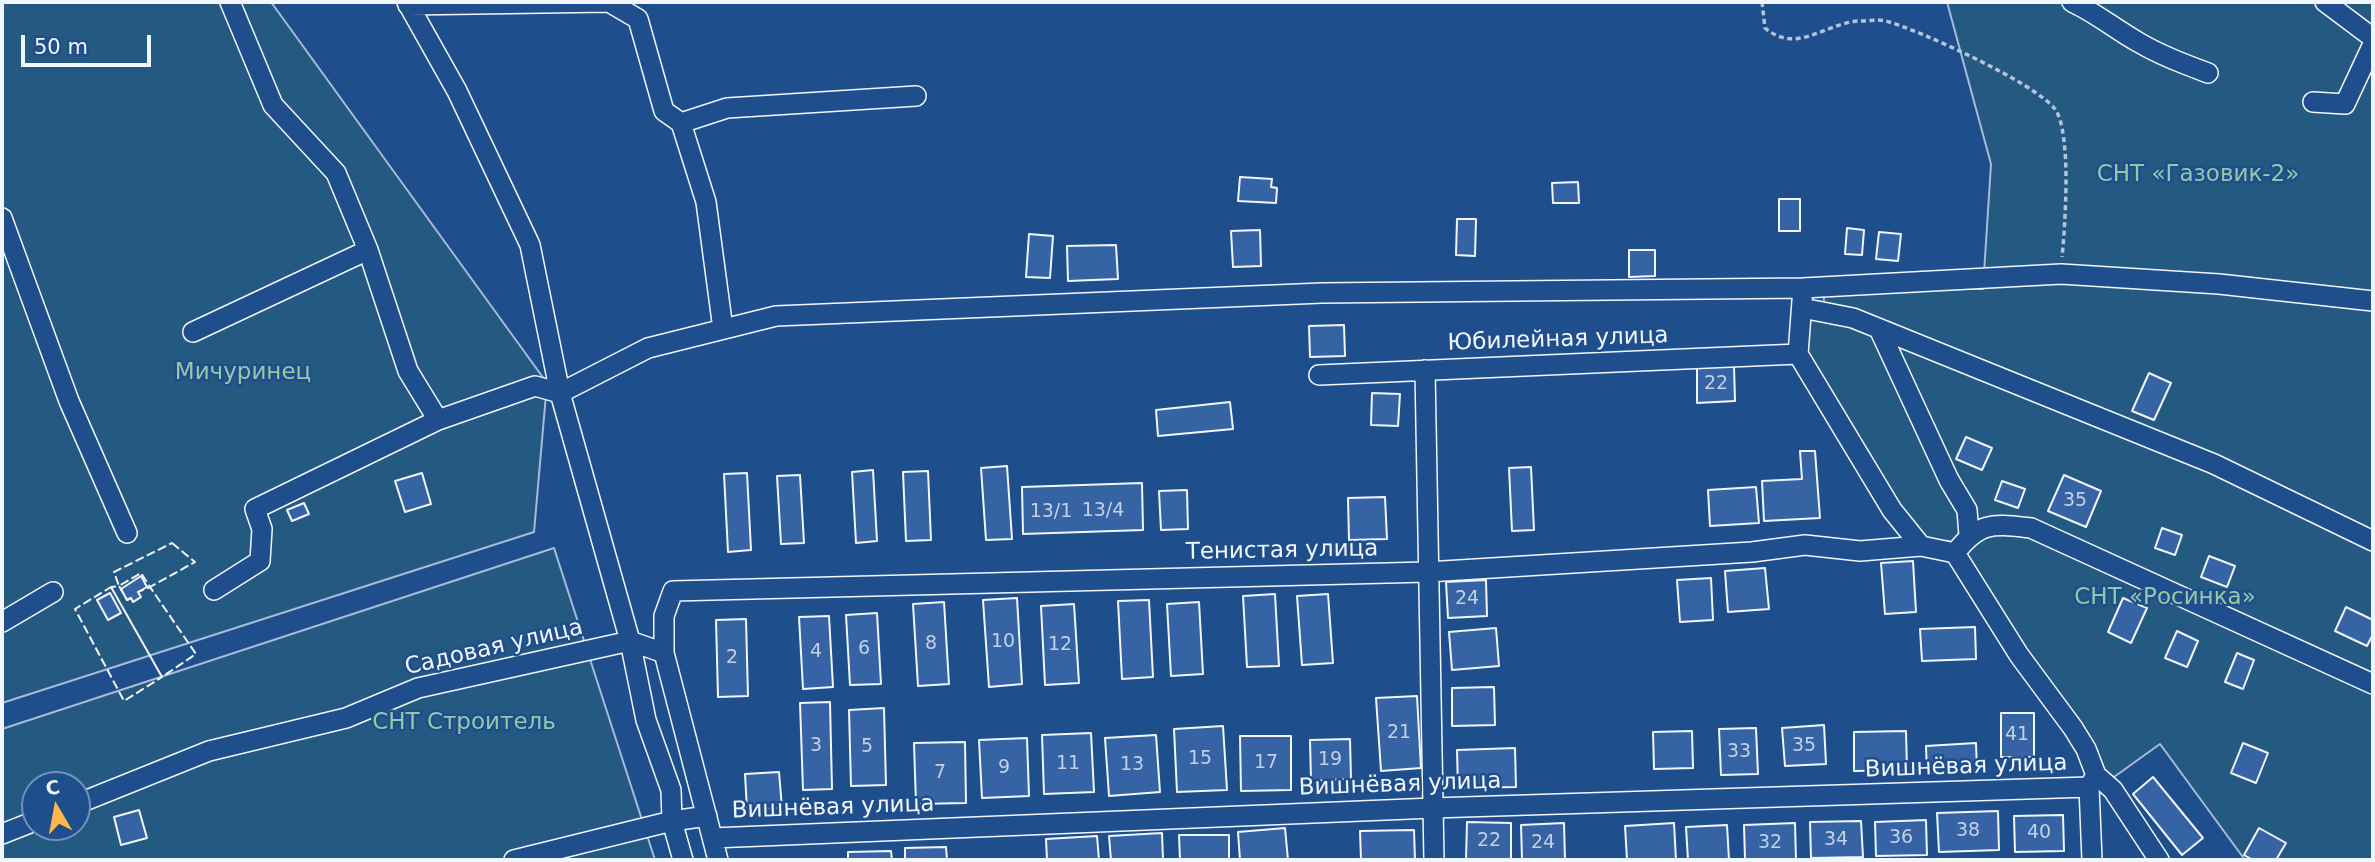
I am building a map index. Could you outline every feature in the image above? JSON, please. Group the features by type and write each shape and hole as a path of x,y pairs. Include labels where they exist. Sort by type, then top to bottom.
{"street":[{"path":"230,2 273,105 336,173 368,250 408,371 438,420"},
{"path":"683,860 672,821 671,790 646,720 630,641 560,393 530,245 457,91 408,3 609,2 638,19 664,111 681,123 706,202 723,329"},
{"path":"2072,2 2103,8 2136,41 2177,62 2208,73"},
{"path":"2325,2 2373,38"},
{"path":"2313,102 2345,104 2373,44"},
{"path":"681,123 727,108 916,96"},
{"path":"2,218 69,401 127,533"},
{"path":"193,332 368,250"},
{"path":"214,590 260,561 262,529 255,509 438,420 535,386 560,393 648,348 776,316 1308,294 1803,298 2061,274 2219,284 2373,301"},
{"path":"1803,298 2214,464 2373,541"},
{"path":"1803,298 1798,354 1892,510 1921,546"},
{"path":"1881,331 1949,480 1967,510 1969,535"},
{"name":"Юбилейная улица","path":"1319,375 1798,354"},
{"path":"1425,370 1434,860"},
{"path":"2092,860 2092,781 2086,749 2019,654 1955,553 1969,535 1992,524 2031,528 2373,684"},
{"name":"Тенистая улица","path":"664,653 664,616 673,591 1427,572 1752,552 1805,545 1860,551 1921,546 1955,553"},
{"path":"2,622 53,592"},
{"path":"630,641 664,653 718,860"},
{"name":"Садовая улица","path":"91,798 209,751 346,718 418,688 630,641"},
{"path":"2092,781 2113,790 2159,860"},
{"name":"Вишнёвая улица","path":"713,838 2092,781"},
{"path":"513,860 672,821 707,816"},
{"path":"2,834 21,827"}],"path":[{"path":"1762,2 1765,28 1776,38 1794,40 1855,21 1883,20 2014,78 2056,110 2063,145 2067,196 2061,274"}],"green space":[{"name":"Мичуринец","path":"2,2 271,2 547,383 534,532 2,703"},
{"path":"1947,2 2373,2 2373,860 2245,860 2160,744 2107,782 2083,737 1949,541 1922,540 1803,354 1809,320 1823,307 1825,289 1983,289 1991,164"},
{"name":"СНТ Строитель","path":"554,548 655,860 2,860 2,729"}],"building":[{"path":"1240,177 1272,179 1271,187 1277,188 1276,203 1238,201"},
{"path":"1578,182 1579,203 1553,203 1552,183"},
{"path":"1779,199 1800,199 1800,231 1779,231"},
{"path":"1457,219 1476,219 1475,256 1456,255"},
{"path":"1847,228 1864,230 1862,255 1845,254"},
{"path":"1260,230 1261,266 1233,267 1231,231"},
{"path":"1879,232 1901,234 1898,261 1876,259"},
{"path":"1029,234 1053,236 1050,278 1026,277"},
{"path":"1116,245 1118,279 1068,281 1067,246"},
{"path":"1629,250 1655,250 1655,276 1629,277"},
{"path":"1344,325 1345,356 1310,357 1309,326"},
{"path":"1734,366 1735,401 1697,403 1697,367"},
{"path":"2149,373 2171,383 2154,420 2132,411"},
{"path":"1372,393 1400,394 1398,426 1371,425"},
{"path":"1230,402 1233,429 1158,436 1156,410"},
{"path":"1966,437 1992,448 1982,470 1956,459"},
{"path":"1800,451 1815,451 1820,518 1764,521 1762,481 1802,479"},
{"path":"1007,466 1012,539 986,540 981,468"},
{"path":"1531,467 1534,530 1512,531 1509,468"},
{"path":"873,470 877,541 856,543 852,472"},
{"path":"928,471 931,540 906,541 903,472"},
{"path":"422,473 431,504 405,512 395,481"},
{"path":"747,473 751,550 728,552 724,474"},
{"path":"800,475 804,543 781,544 777,476"},
{"path":"2064,475 2101,491 2086,527 2048,511"},
{"path":"2002,481 2025,489 2018,508 1995,500"},
{"path":"1142,483 1143,530 1023,534 1022,487"},
{"path":"1756,487 1759,523 1710,526 1708,490"},
{"path":"1187,490 1188,529 1161,530 1159,491"},
{"path":"1385,497 1387,539 1349,540 1348,498"},
{"path":"304,503 309,514 292,521 287,510"},
{"path":"2162,528 2182,535 2175,555 2155,548"},
{"path":"2209,556 2235,566 2227,587 2201,577"},
{"path":"1913,561 1916,612 1885,614 1881,563"},
{"path":"1765,568 1769,609 1728,612 1725,571"},
{"path":"141,576 147,587 138,592 141,597 133,602 131,598 127,600 121,589"},
{"path":"1711,578 1713,620 1680,622 1677,580"},
{"path":"1486,580 1487,616 1448,618 1446,582"},
{"path":"110,593 121,613 108,620 97,600"},
{"path":"1275,594 1279,666 1247,667 1243,596"},
{"path":"1328,594 1333,663 1302,665 1297,596"},
{"path":"1017,598 1022,684 989,687 983,600"},
{"path":"2123,598 2147,608 2131,643 2108,632"},
{"path":"1149,600 1153,677 1122,679 1118,601"},
{"path":"944,602 949,684 918,686 913,604"},
{"path":"1199,602 1203,674 1171,676 1167,604"},
{"path":"1074,604 1079,683 1045,685 1041,606"},
{"path":"2346,607 2373,620 2373,634 2367,646 2335,631"},
{"path":"877,613 881,684 850,685 846,615"},
{"path":"829,616 833,687 803,689 799,617"},
{"path":"746,619 748,696 718,697 716,620"},
{"path":"1975,627 1976,659 1922,661 1920,629"},
{"path":"1496,628 1499,666 1452,670 1449,632"},
{"path":"2177,631 2198,641 2187,667 2165,658"},
{"path":"2237,653 2254,660 2243,689 2225,682"},
{"path":"1494,687 1495,725 1452,726 1452,688"},
{"path":"1417,696 1421,768 1381,771 1376,698"},
{"path":"830,702 832,789 803,790 800,703"},
{"path":"884,708 886,785 851,786 849,710"},
{"path":"2001,713 2034,713 2034,757 2001,757"},
{"path":"1824,725 1826,764 1785,766 1782,728"},
{"path":"1223,726 1227,790 1177,792 1174,729"},
{"path":"1756,728 1758,774 1721,775 1719,729"},
{"path":"1692,731 1693,768 1654,769 1653,732"},
{"path":"1906,731 1907,770 1854,771 1854,732"},
{"path":"1091,733 1094,792 1044,794 1042,735"},
{"path":"1156,735 1160,792 1109,796 1105,738"},
{"path":"1240,736 1291,736 1291,790 1241,791"},
{"path":"1027,738 1029,796 982,798 979,740"},
{"path":"1350,739 1351,779 1311,781 1310,740"},
{"path":"965,742 966,803 916,804 914,743"},
{"path":"1976,743 1977,770 1927,773 1926,746"},
{"path":"2243,743 2268,753 2256,783 2231,773"},
{"path":"1515,748 1516,787 1458,788 1457,750"},
{"path":"779,772 782,808 747,810 745,774"},
{"path":"2153,777 2203,838 2182,855 2133,794"},
{"path":"139,810 147,838 121,845 114,817"},
{"path":"1998,811 1999,850 1939,852 1937,813"},
{"path":"2063,815 2064,851 2015,852 2014,816"},
{"path":"1926,820 1927,855 1876,856 1875,822"},
{"path":"1861,821 1863,857 1811,858 1810,822"},
{"path":"1467,822 1511,823 1511,860 1466,860"},
{"path":"1564,823 1565,860 1522,860 1521,825"},
{"path":"1674,823 1676,860 1627,860 1625,826"},
{"path":"1795,823 1796,860 1745,860 1744,825"},
{"path":"1727,825 1729,860 1688,860 1686,827"},
{"path":"1285,828 1288,860 1240,860 1238,832"},
{"path":"2259,828 2286,843 2276,860 2253,860 2244,855"},
{"path":"1414,830 1415,860 1361,860 1360,831"},
{"path":"1162,833 1163,860 1111,860 1109,836"},
{"path":"1179,835 1229,835 1229,860 1180,860"},
{"path":"1097,836 1099,860 1047,860 1046,839"},
{"path":"946,847 947,860 905,860 905,848"},
{"path":"891,851 892,860 848,860 848,852"}],"fence":[{"path":"172,543 195,562 150,587 141,573 119,586 114,572 172,543"},
{"path":"119,586 127,600 131,598 133,602 141,597 138,592 150,587 196,654 162,677 111,587 119,586"},
{"path":"111,587 162,677 124,701 75,609 111,587"}],"park label":[{"name":"СНТ «Газовик-2»","path":"2198,175"},
{"name":"СНТ «Росинка»","path":"2165,598"}]}
